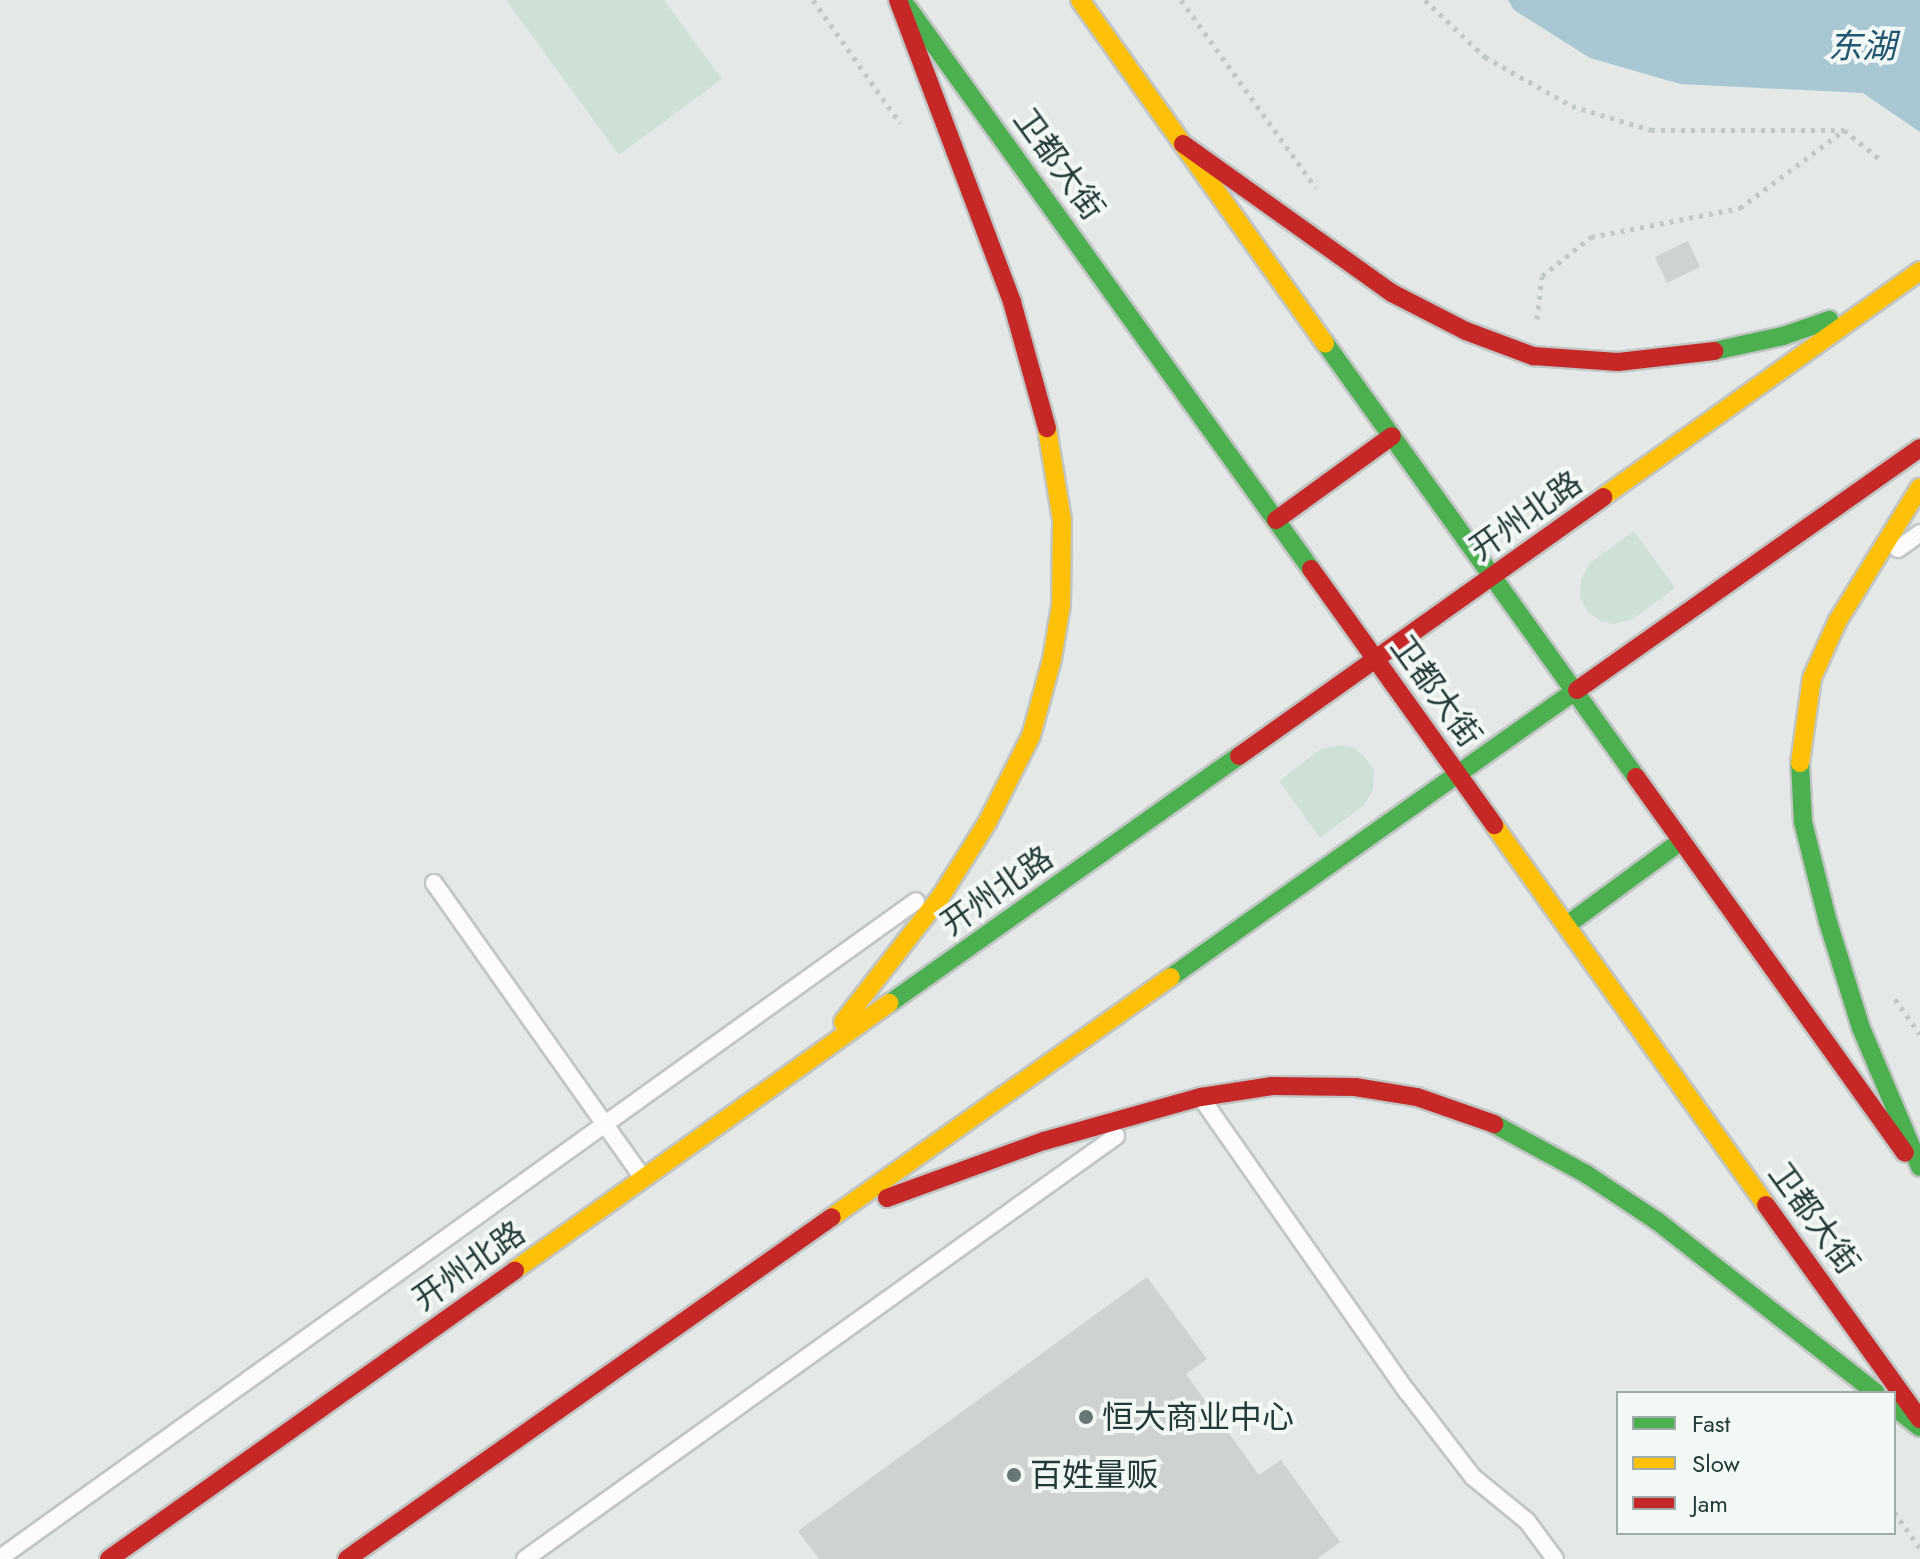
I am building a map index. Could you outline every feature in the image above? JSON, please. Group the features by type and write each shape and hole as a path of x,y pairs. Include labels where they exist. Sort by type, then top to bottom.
{"main road":[{"name":"卫都大街","path":"900,0 1920,1419"},
{"path":"819,1055 956,872 987,823 1031,736 1052,659 1061,605 1062,520 1046,425 1012,302 900,0"},
{"path":"1080,0 1920,1175"},
{"path":"1183,144 1392,293 1466,331 1533,356 1618,362 1703,353 1783,336 1870,307"},
{"name":"开州北路","path":"109,1559 1915,275"},
{"path":"1276,520 1392,436"},
{"path":"347,1559 1920,448"},
{"path":"1920,487 1837,622 1812,678 1799,749 1803,822 1828,922 1861,1028 1920,1167"},
{"path":"1567,925 1681,841"},
{"path":"828,1220 1044,1141 1201,1097 1272,1086 1355,1087 1417,1097 1502,1127 1586,1174 1657,1221 1873,1391"},
{"path":"1896,1409 1920,1427"}],"lane":[{"path":"1871,568 1920,533"},
{"path":"0,1558 956,872"},
{"path":"434,883 644,1179"},
{"path":"1201,1097 1406,1390 1473,1477 1527,1521 1555,1559"},
{"path":"525,1559 1149,1112"}],"path":[{"path":"1181,0 1319,192"},
{"path":"1425,0 1485,57 1572,106 1651,130 1844,130 1882,161"},
{"path":"1533,356 1542,276 1591,237 1740,208 1844,130"},
{"path":"1896,1515 1920,1548"}],"green space":[{"path":"506,0 664,0 722,79 619,155"},
{"path":"1634,531 1675,588 1633,619 1614,624 1601,621 1588,612 1580,598 1581,579 1590,563"},
{"path":"1340,745 1353,747 1365,757 1374,770 1373,790 1364,805 1320,838 1279,781 1321,749"}],"water":[{"name":"东湖","path":"1508,0 1920,0 1920,132 1863,93 1680,84 1590,58 1514,10"}],"building":[{"path":"1688,241 1700,267 1667,283 1655,257"},
{"name":"恒大商业中心","path":"1147,1277 1207,1359 1186,1374 1259,1475 1281,1460 1340,1542 1317,1559 819,1559 798,1531"}],"traffic: fast":[{"path":"908,8 1311,569"},
{"path":"1714,351 1783,336 1829,320"},
{"path":"1325,343 1636,777"},
{"path":"1171,977 1577,690"},
{"path":"890,1003 1239,756"},
{"path":"1800,763 1803,822 1828,922 1861,1028 1920,1167"},
{"path":"1567,925 1681,841"},
{"path":"1494,1124 1586,1174 1657,1221 1873,1391"},
{"path":"1896,1409 1920,1427"}],"traffic: slow":[{"path":"1080,0 1325,343"},
{"path":"1603,497 1920,271"},
{"path":"843,1022 941,896 987,823 1031,736 1052,659 1061,605 1062,520 1047,428"},
{"path":"1800,763 1812,678 1837,622 1920,487"},
{"path":"1494,825 1766,1205"},
{"path":"832,1217 1171,977"},
{"path":"515,1270 890,1003"}],"traffic: jam":[{"path":"898,0 1012,302 1047,428"},
{"path":"1183,144 1392,293 1466,331 1533,356 1618,362 1714,351"},
{"path":"1276,520 1392,436"},
{"path":"1577,690 1920,448"},
{"path":"1239,756 1603,497"},
{"path":"1311,569 1494,825"},
{"path":"1636,777 1905,1153"},
{"path":"887,1198 1044,1141 1201,1097 1272,1086 1355,1087 1417,1097 1494,1124"},
{"path":"1766,1205 1920,1419"},
{"path":"347,1559 832,1217"},
{"path":"109,1559 515,1270"}],"place":[{"name":"恒大商业中心","path":"1086,1417"},
{"name":"百姓量贩","path":"1014,1475"}]}
